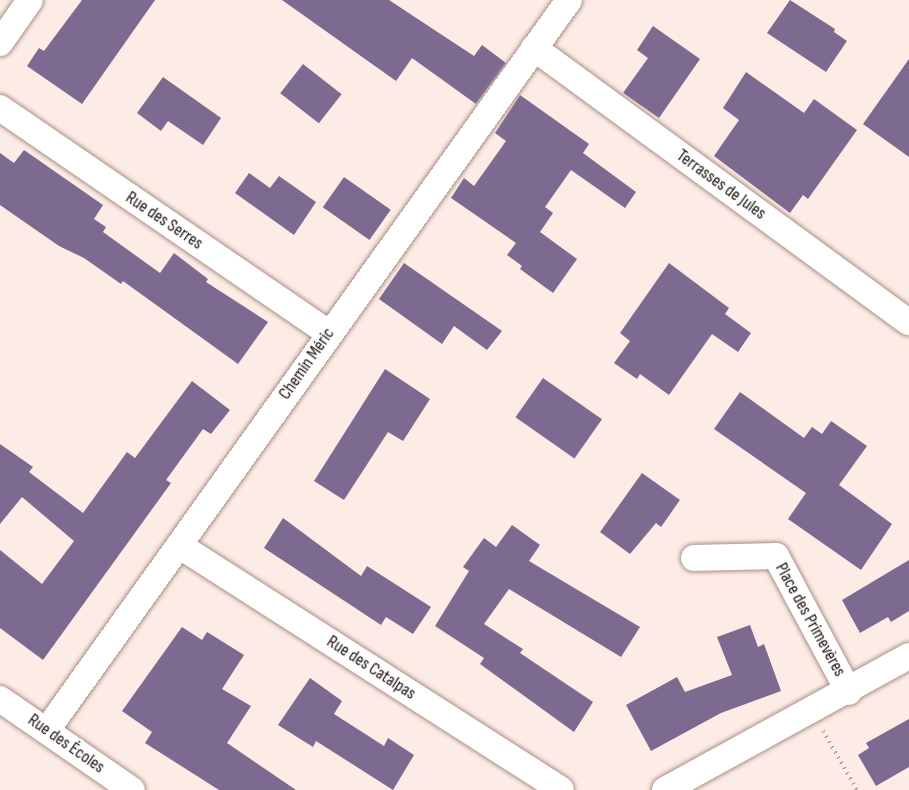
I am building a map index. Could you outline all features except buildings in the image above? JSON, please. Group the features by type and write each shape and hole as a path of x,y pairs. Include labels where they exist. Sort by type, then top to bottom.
{"street":[{"path":"0,43 30,0"},
{"name":"Chemin Méric","path":"47,730 180,546 328,333 568,0"},
{"name":"Terrasses de Jules","path":"534,48 909,322"},
{"name":"Rue des Serres","path":"0,108 328,333"},
{"name":"Rue des Catalpas","path":"180,546 561,790"},
{"name":"Place des Primevères","path":"694,558 776,556 849,692"},
{"path":"665,790 849,692 909,656"},
{"name":"Rue des Écoles","path":"0,699 132,790"}],"path":[{"path":"812,712 857,790"}]}
